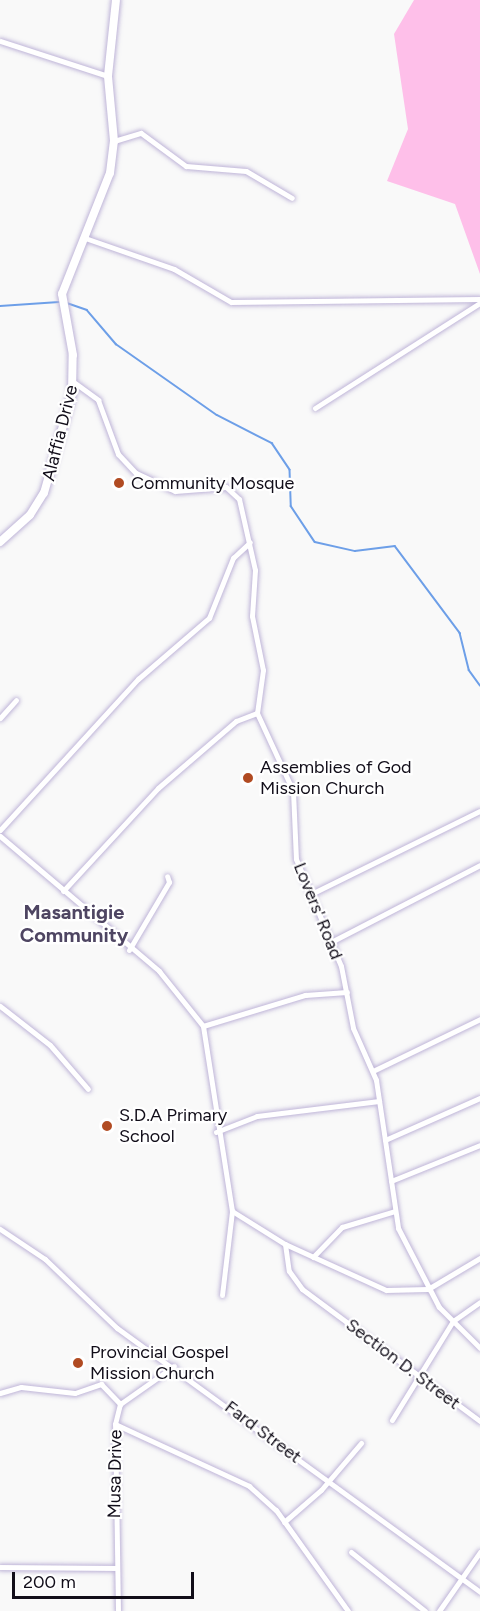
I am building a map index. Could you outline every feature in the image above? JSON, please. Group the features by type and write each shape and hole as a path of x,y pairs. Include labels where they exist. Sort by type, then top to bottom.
{"street":[{"name":"Alaffia Drive","path":"0,542 30,515 44,493 75,383 62,308 68,269 85,238 108,184 114,141 108,76 116,0"},
{"path":"0,41 108,76"},
{"path":"114,141 141,133 189,167 246,171 292,198"},
{"path":"85,238 174,268 231,302 480,301"},
{"path":"315,408 480,301"},
{"path":"63,891 158,788 237,721 257,713 263,670 252,616 256,579 250,542 233,490 216,485 175,491 136,473 118,454 98,400 75,383"},
{"path":"0,830 138,679 204,624 222,594 233,558 250,542"},
{"path":"0,718 16,700"},
{"name":"Lovers' Road","path":"257,713 293,791 295,851 347,992 354,1028 373,1071 395,1211 428,1289 453,1322 480,1348"},
{"path":"311,894 480,811"},
{"path":"1,840 129,950 159,971 203,1026 211,1053 216,1132 232,1211 222,1295"},
{"path":"329,943 480,865"},
{"path":"129,950 169,882 167,876"},
{"path":"203,1026 305,995 347,992"},
{"path":"0,1006 50,1045 88,1089"},
{"path":"373,1071 480,1019"},
{"path":"385,1140 480,1098"},
{"path":"216,1132 257,1116 379,1101"},
{"path":"391,1181 480,1145"},
{"path":"232,1211 285,1244 386,1290 428,1289 480,1258"},
{"path":"313,1257 342,1227 395,1211"},
{"name":"Fard Street","path":"0,1229 22,1246 45,1259 97,1312 174,1366 480,1592"},
{"name":"Section D. Street","path":"285,1244 295,1280 326,1307 480,1421"},
{"path":"392,1420 453,1322 480,1302"},
{"name":"Musa Drive","path":"118,1611 115,1425 120,1404 174,1366"},
{"path":"0,1393 21,1388 75,1393 101,1384 120,1404"},
{"path":"115,1425 249,1486 284,1522 347,1609 340,1611"},
{"path":"284,1522 329,1481 361,1443"},
{"path":"351,1552 425,1611"},
{"path":"438,1611 480,1552"},
{"path":"0,1567 116,1568"}],"shaded area":[{"path":"414,0 480,0 480,274 455,204 387,181 408,129 394,34"}],"waterway":[{"path":"0,306 59,302"},
{"path":"67,303 87,310 116,344 217,415 272,443 290,470 291,506 315,542 355,551 395,546 460,633 469,670 480,685"}],"place":[{"name":"Community Mosque","path":"119,483"},
{"name":"Assemblies of God Mission Church","path":"248,778"},
{"name":"S.D.A Primary School","path":"107,1126"},
{"name":"Provincial Gospel Mission Church","path":"78,1363"}],"district":[{"name":"Masantigie Community","path":"74,924"}]}
